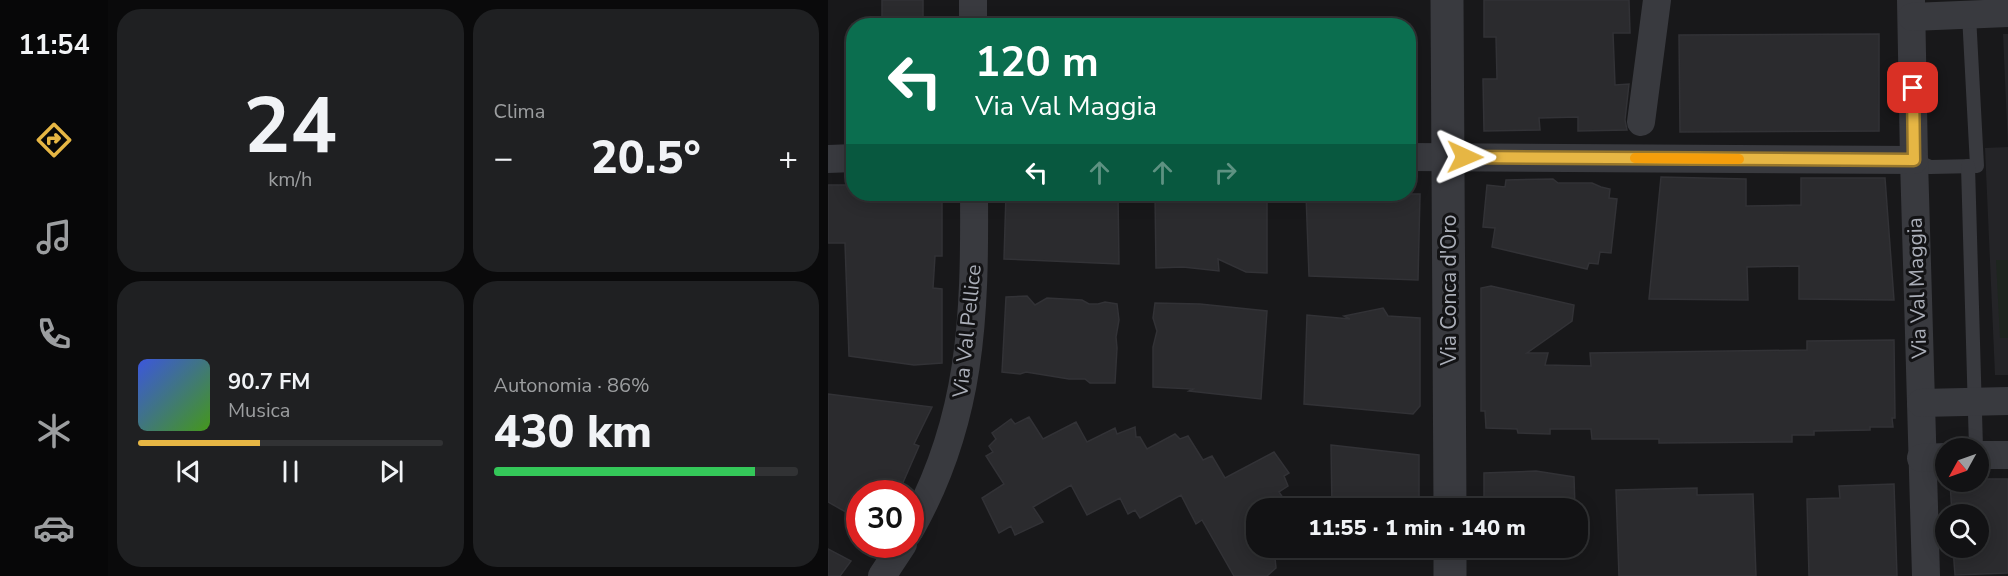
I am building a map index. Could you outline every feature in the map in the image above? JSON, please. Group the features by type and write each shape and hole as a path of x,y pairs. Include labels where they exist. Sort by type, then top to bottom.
{"street":[{"path":"973,0 973,18"},
{"name":"Via Conca d'Oro","path":"1447,0 1450,498"},
{"path":"1641,122 1658,0"},
{"path":"1912,8 1969,15 2008,13"},
{"name":"Via Val Maggia","path":"1912,8 1921,403 1933,457 1926,576"},
{"path":"1416,157 1914,160"},
{"path":"828,159 846,158"},
{"name":"Via Val Pellice","path":"924,505 955,424 966,371 973,292 974,201"},
{"path":"1921,403 2008,400"},
{"path":"1989,455 2008,455"},
{"path":"882,576 894,558"},
{"path":"1450,558 1450,576"}],"lane":[{"path":"1914,160 1930,167 1977,166 1969,15"},
{"path":"1968,166 1976,438"}],"shaded area":[{"path":"2003,34 2008,34 2008,147"},
{"path":"2008,147 2008,375 1995,375 1985,148"},
{"path":"1996,260 2008,260 2008,338 2000,338"}],"building":[{"path":"882,0 923,0 923,18 882,18"},
{"path":"1484,0 1629,0 1630,33 1613,33 1615,85 1629,84 1625,120 1627,130 1578,131 1578,117 1539,118 1540,130 1484,131 1483,79 1497,79 1496,37 1484,37"},
{"path":"1879,34 1879,131 1680,132 1679,35"},
{"path":"1661,177 1746,179 1746,206 1801,205 1801,178 1885,178 1894,300 1799,299 1799,266 1747,267 1748,300 1649,299"},
{"path":"1553,179 1558,183 1592,183 1610,189 1609,198 1617,199 1611,253 1600,252 1598,264 1589,263 1587,269 1492,247 1495,228 1483,227 1487,185 1505,187 1506,180"},
{"path":"828,185 846,185 846,201 942,201 942,256 935,256 933,288 942,289 942,363 914,365 849,356 845,243 828,243"},
{"path":"1416,194 1420,194 1418,280 1309,276 1306,201 1416,201"},
{"path":"1006,201 1118,201 1119,264 1004,259"},
{"path":"1155,201 1267,201 1267,273 1246,272 1218,259 1219,271 1183,267 1156,268"},
{"path":"1491,286 1574,305 1572,321 1527,353 1548,353 1545,365 1591,366 1590,353 1807,350 1807,341 1894,340 1895,418 1892,418 1893,427 1870,427 1870,430 1814,431 1814,435 1792,435 1792,442 1659,443 1659,439 1592,439 1591,429 1550,429 1550,434 1518,433 1517,429 1486,428 1485,411 1481,411 1481,288"},
{"path":"1027,296 1035,305 1047,298 1082,300 1089,304 1105,302 1117,304 1119,320 1116,337 1115,383 1090,383 1085,379 1069,379 1026,372 1020,374 1002,372 1006,297"},
{"path":"1155,303 1200,304 1267,311 1261,399 1189,391 1193,389 1153,387 1153,347 1157,331 1153,318"},
{"path":"1383,308 1388,316 1420,318 1420,406 1413,414 1304,404 1307,315 1350,319 1344,316"},
{"path":"828,394 932,407 914,444 919,446 904,480 846,480 846,512 828,502"},
{"path":"1029,417 1043,439 1076,422 1087,442 1115,428 1117,434 1135,427 1136,437 1140,437 1147,449 1175,434 1180,439 1188,436 1203,460 1212,456 1225,478 1274,452 1289,473 1284,476 1288,486 1279,492 1283,498 1246,498 1246,558 1275,558 1276,568 1267,576 1234,576 1202,520 1196,524 1181,495 1140,518 1135,510 1128,514 1120,498 1087,515 1071,485 1033,507 1043,522 1015,535 1011,526 999,533 982,498 1004,484 986,456 993,452 989,446 996,439 992,433 1011,419 1015,424"},
{"path":"1331,445 1419,455 1419,498 1332,498"},
{"path":"1536,471 1574,477 1575,498 1484,498 1484,473"},
{"path":"1989,479 2008,479 2008,573 1955,575 1954,558 1989,558 1989,504 1951,504 1951,492 1989,492"},
{"path":"1894,484 1897,576 1809,576 1807,499 1840,498 1839,486"},
{"path":"1697,488 1697,495 1753,494 1756,576 1619,576 1616,490"},
{"path":"828,549 851,561 840,576 828,576"}],"slow traffic":[{"path":"1635,158 1739,159"}],"route":[{"path":"1465,157 1914,160 1913,88"}]}
